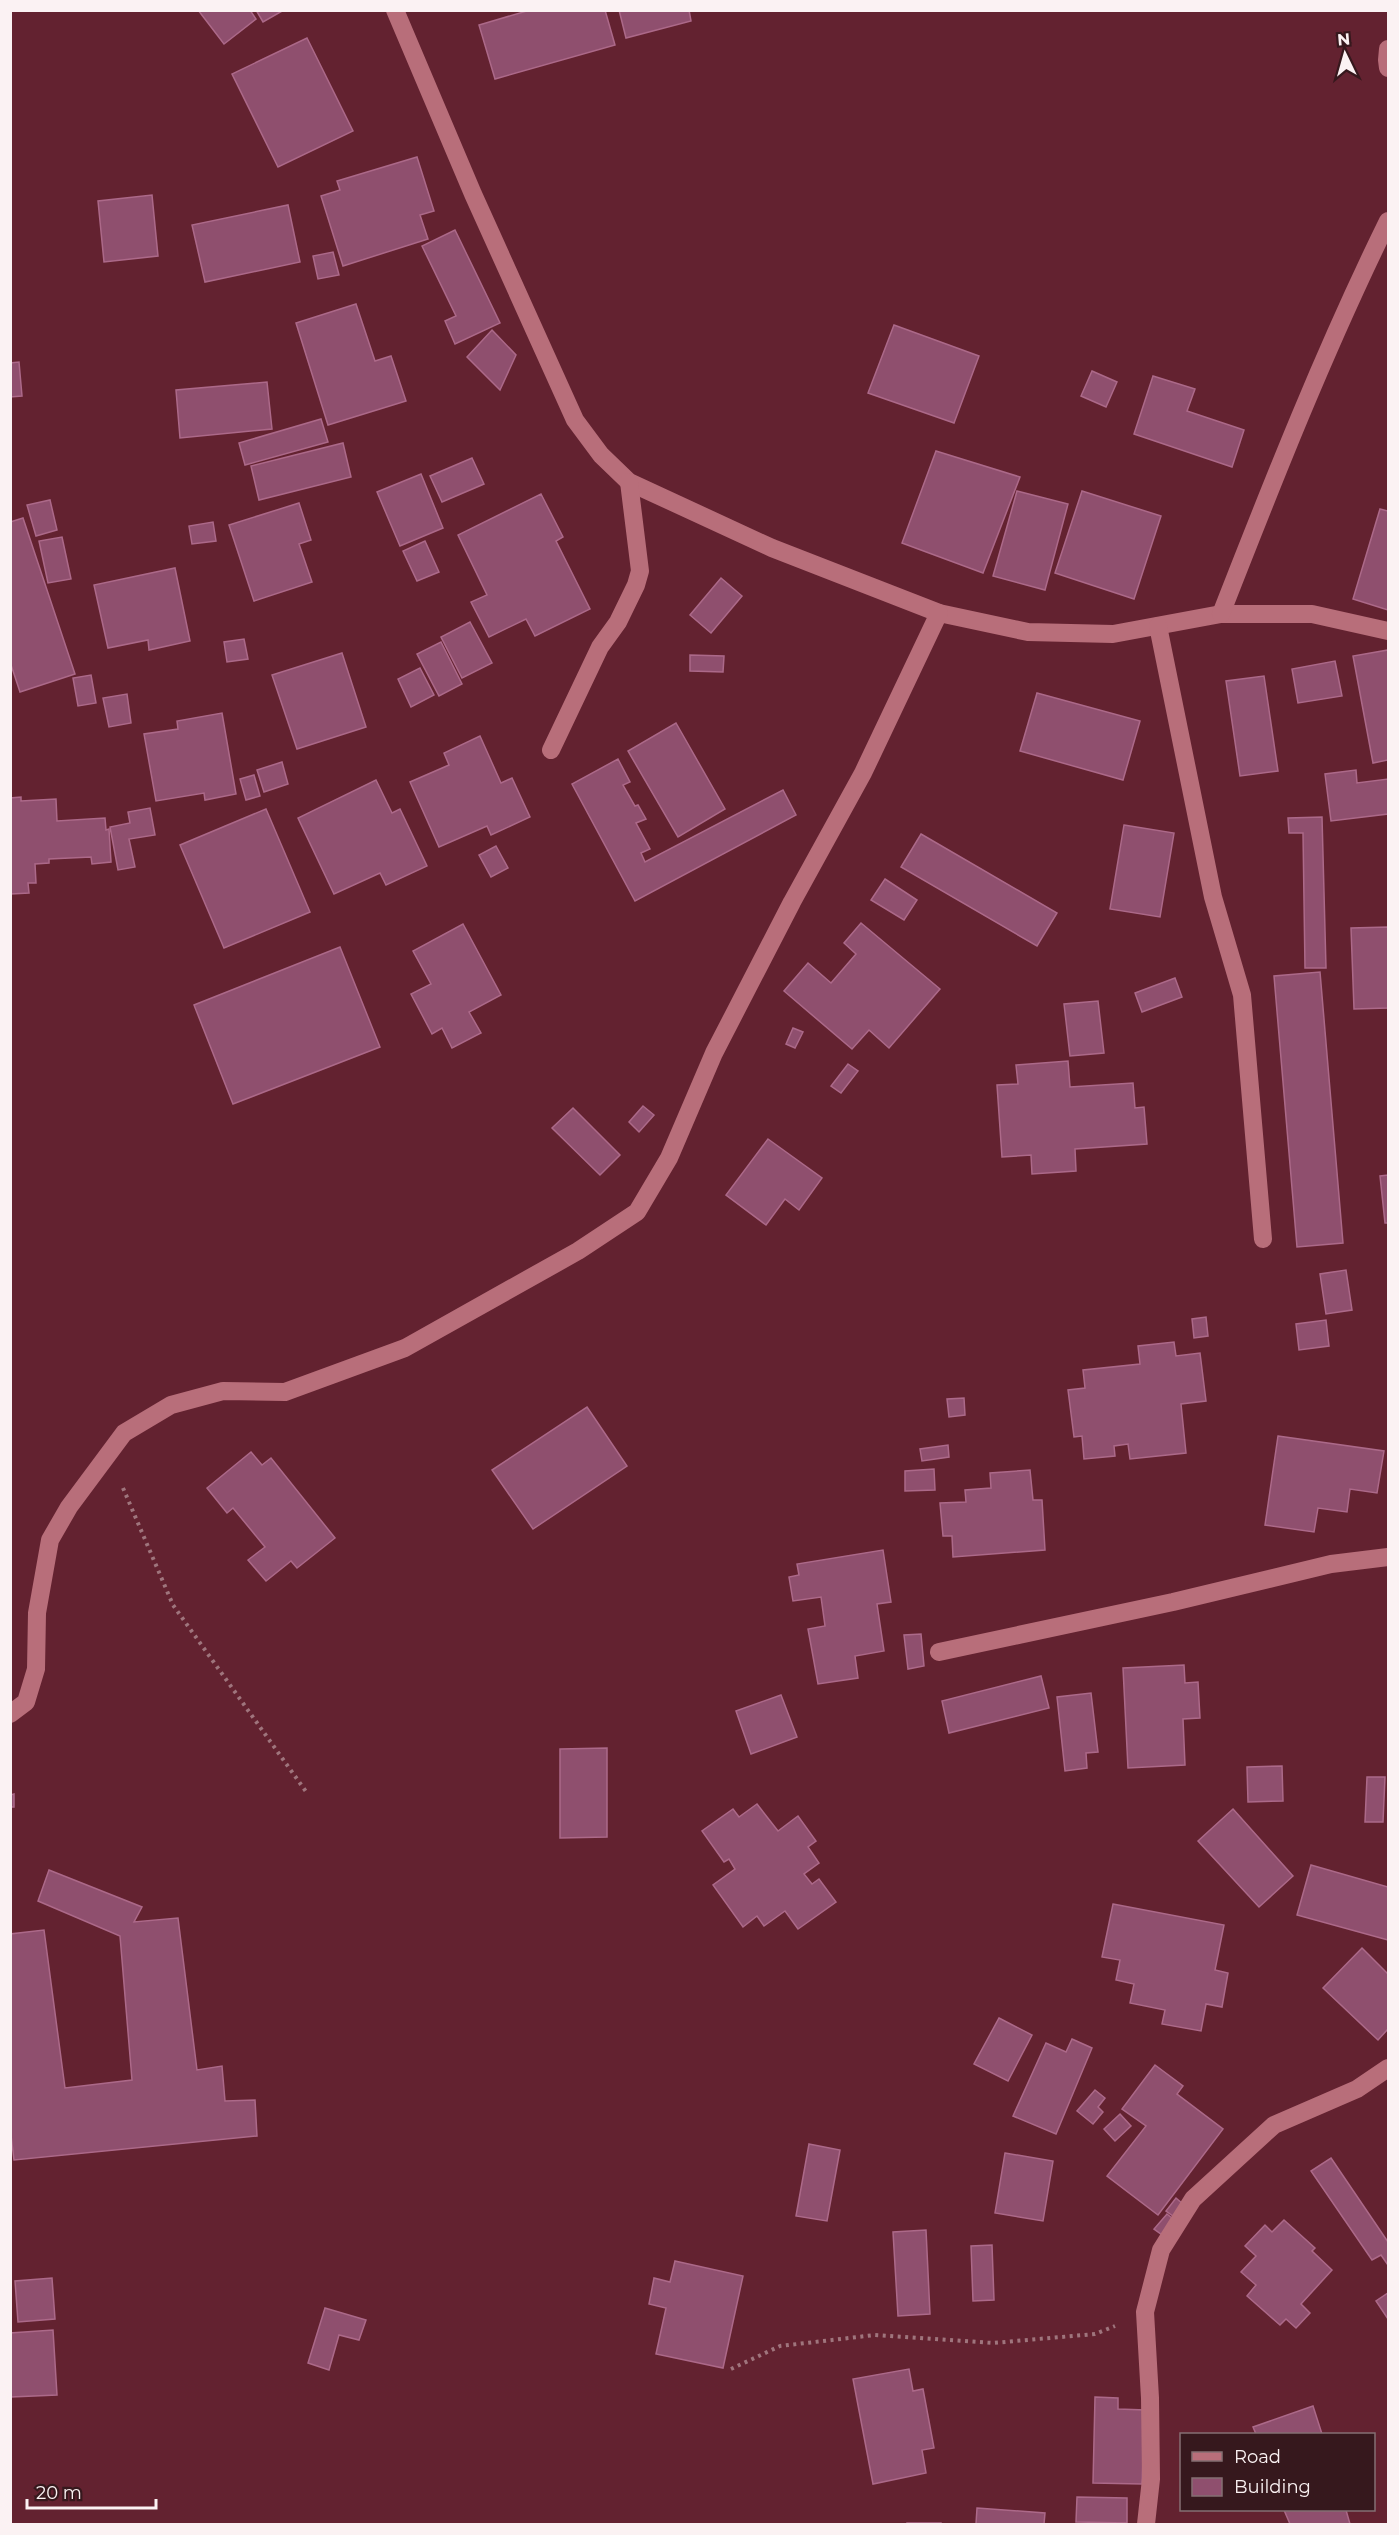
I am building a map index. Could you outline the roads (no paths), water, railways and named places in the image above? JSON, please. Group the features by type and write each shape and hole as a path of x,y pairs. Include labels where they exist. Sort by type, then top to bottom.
{"street":[{"path":"395,10 473,194 575,420 601,455 629,482 659,498 772,548 939,613 1028,632 1113,634 1221,614 1312,614 1389,631"},
{"path":"1389,50 1387,60 1389,68"},
{"path":"1221,614 1278,469 1355,289 1389,221"},
{"path":"550,750 600,647 618,622 636,585 640,571 629,482"},
{"path":"10,1714 26,1702 36,1669 39,1602 50,1540 69,1507 124,1433 171,1405 223,1391 285,1392 405,1348 578,1251 637,1212 669,1158 714,1053 792,902 863,773 939,613"},
{"path":"1158,626 1213,897 1242,995 1263,1239"},
{"path":"939,1652 1173,1602 1332,1564 1389,1557"},
{"path":"1146,2524 1151,2479 1150,2398 1145,2312 1161,2250 1193,2199 1274,2125 1357,2089 1389,2068"}]}
